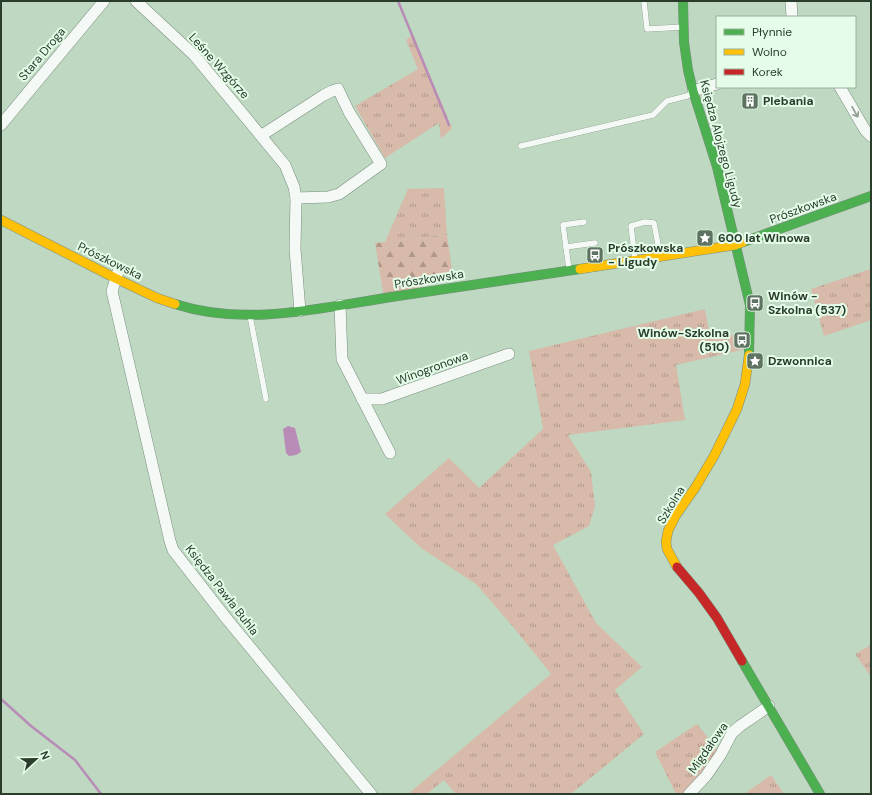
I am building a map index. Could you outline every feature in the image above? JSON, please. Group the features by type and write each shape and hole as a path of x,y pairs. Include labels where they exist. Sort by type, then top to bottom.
{"main road":[{"name":"Księdza Alojzego Ligudy","path":"683,1 683,27 686,56 693,91 717,168 735,245"},
{"name":"Prószkowska","path":"1,220 117,275 157,298 187,308 211,313 250,316 300,311 735,245 871,196"},
{"name":"Szkolna","path":"735,245 750,305 750,351 745,384 737,409 714,456 695,488 676,515 668,531 666,542 671,558 714,614 820,794"}],"street":[{"name":"Stara Droga","path":"1,125 104,1"},
{"name":"Leśne Wzgórze","path":"136,1 194,55 262,135 285,165 294,187 296,198 295,249 300,311"},
{"path":"791,2 792,16"},
{"path":"693,91 716,84"},
{"path":"841,88 865,130 871,136"},
{"path":"262,135 324,95 338,90 349,112 381,164 339,194 328,197 296,198"},
{"name":"Księdza Pawła Buhla","path":"117,275 112,291 113,298 170,541 174,550 226,618 371,794"},
{"path":"340,305 342,359 390,453"},
{"name":"Winogronowa","path":"362,399 382,399 509,354"},
{"name":"Migdałowa","path":"689,794 706,776 727,744 732,733 769,706"}],"lane":[{"path":"644,1 647,29 683,27"},
{"path":"521,146 653,115 667,101 687,96 693,91"},
{"path":"569,270 563,225 584,222"},
{"path":"635,260 631,226 645,222 654,224 660,256"},
{"path":"566,247 595,243"},
{"path":"250,316 266,399"}],"path":[{"path":"791,2 853,1"},
{"path":"824,2 824,16"},
{"path":"856,47 871,46"},
{"path":"1,708 37,738 72,771 92,794"}],"green space":[{"path":"413,35 452,128 441,139 439,123 385,158 355,106 418,69 406,40"},
{"path":"444,188 447,235 385,242 408,189"},
{"path":"447,235 453,277 384,298 375,243"},
{"path":"871,269 871,320 824,336 811,289"},
{"path":"705,309 709,331 750,338 750,348 676,365 685,420 568,435 591,472 595,506 589,526 553,545 596,623 642,667 615,690 644,734 571,794 456,794 444,780 427,794 408,794 551,674 476,584 421,548 385,514 449,458 479,488 543,429 529,351"},
{"path":"871,645 871,677 855,654"},
{"path":"697,724 721,754 689,794 676,794 655,752"},
{"path":"771,775 784,794 744,794"}],"shaded area":[{"path":"288,426 295,428 301,452 296,455 289,456 286,453 283,429"}],"waterway":[{"path":"398,1 449,125"},
{"path":"1,699 31,726 75,760 101,794"}],"traffic: fast":[{"path":"683,1 684,42 688,70 693,91 717,167 750,305 749,355"},
{"path":"743,242 871,196"},
{"path":"175,304 201,311 228,314 255,315 283,313 580,269"},
{"path":"742,661 820,794"}],"traffic: slow":[{"path":"1,220 115,278 157,298 175,304"},
{"path":"580,269 735,245 743,242"},
{"path":"677,567 667,549 666,542 668,531 676,515 695,488 714,456 737,409 745,384 749,355"}],"traffic: jam":[{"path":"677,567 699,593 717,618 742,661"}],"place":[{"name":"Plebania","path":"750,101"},
{"name":"600 lat Winowa","path":"705,238"},
{"name":"Prószkowska - Ligudy","path":"595,255"},
{"name":"Winów - Szkolna (537)","path":"755,303"},
{"name":"Winów-Szkolna (510)","path":"742,340"},
{"name":"Dzwonnica","path":"755,361"}]}
